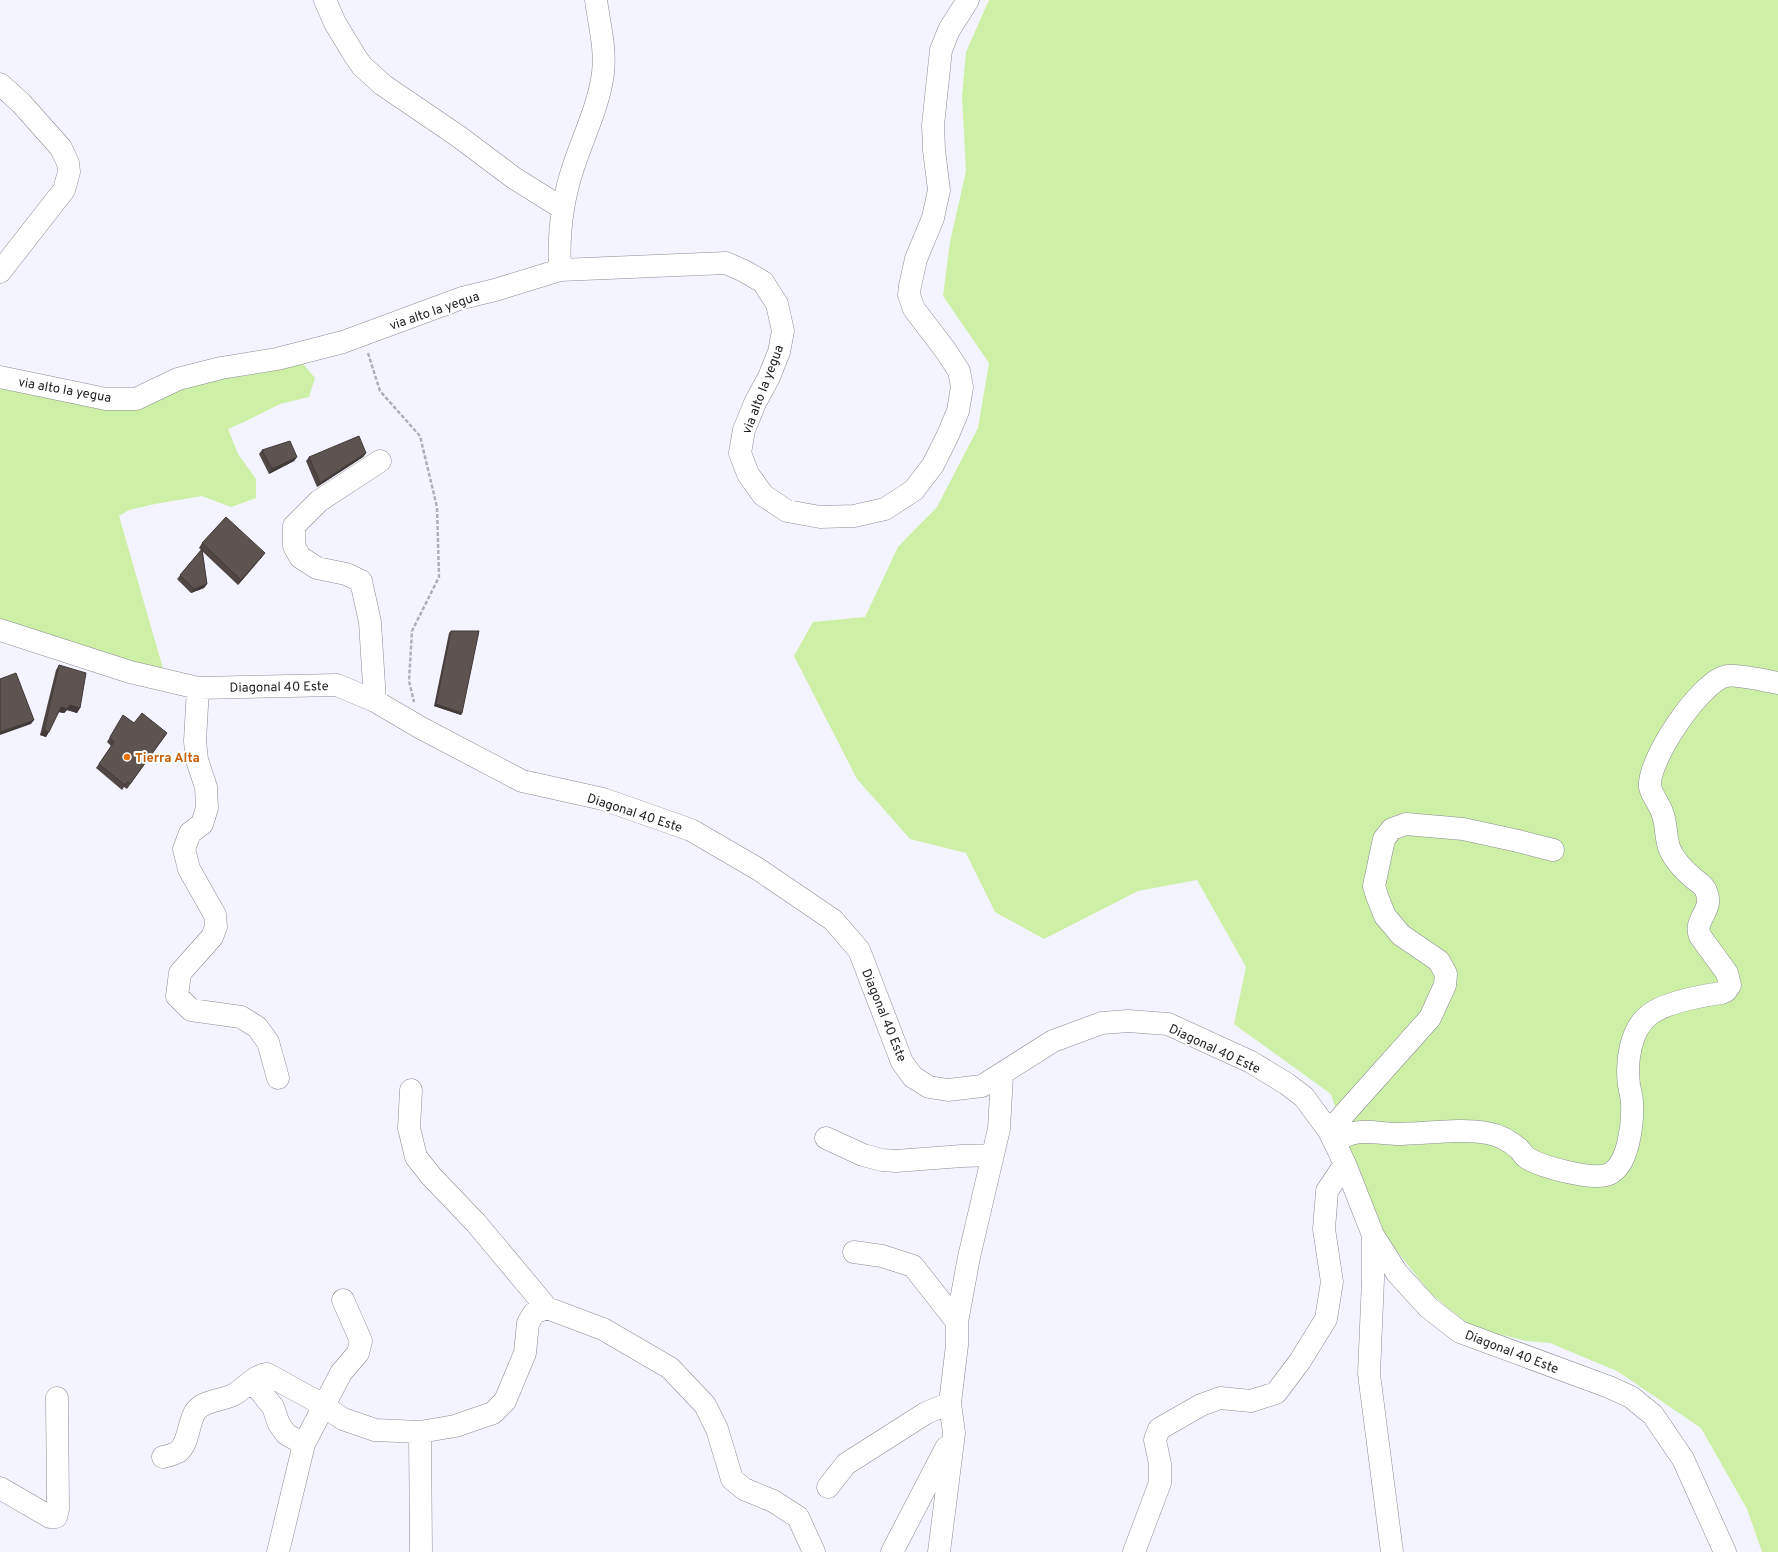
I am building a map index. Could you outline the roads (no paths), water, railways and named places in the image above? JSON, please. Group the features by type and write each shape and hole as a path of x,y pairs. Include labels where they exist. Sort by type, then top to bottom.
{"street":[{"path":"325,0 335,23 355,56 362,66 383,85 458,136 514,178 562,208"},
{"path":"560,270 559,252 562,208 574,165 592,116 603,72 603,51 596,0"},
{"name":"via alto la yegua","path":"0,377 106,399 136,399 178,378 221,368 277,359 343,342 462,298 495,290 560,270 726,263 744,270 763,282 776,304 783,331 779,352 744,430 740,453 748,474 762,495 787,511 820,517 854,516 885,509 914,490 933,464 958,411 962,387 959,371 946,351 914,309 909,295 916,259 932,223 938,196 938,177 934,150 933,125 941,50 949,30 968,0"},
{"path":"0,84 21,103 61,148 68,163 69,172 64,190 0,272"},
{"path":"376,701 370,622 361,581 346,574 317,568 300,557 294,546 294,526 319,501 380,461"},
{"name":"Diagonal 40 Este","path":"0,630 130,672 198,688 337,685 376,701 421,728 522,781 603,799 691,830 758,869 833,920 859,950 902,1062 913,1077 929,1087 948,1090 982,1086 1002,1075 1053,1041 1102,1023 1128,1021 1168,1024 1251,1062 1287,1084 1304,1097 1332,1136 1345,1164 1373,1235 1397,1273 1429,1308 1460,1332 1609,1387 1631,1397 1653,1415 1683,1459 1725,1552"},
{"path":"1332,1136 1352,1133 1487,1133 1507,1140 1526,1158 1552,1168 1577,1174 1593,1175 1608,1175 1617,1168 1627,1148 1632,1103 1628,1068 1630,1051 1639,1024 1650,1014 1669,1006 1721,993 1726,991 1730,985 1727,973 1700,936 1698,930 1709,904 1706,890 1688,873 1670,850 1663,814 1650,787 1654,766 1658,754 1679,721 1706,687 1727,676 1778,682"},
{"path":"198,688 195,741 197,760 206,787 207,808 202,824 190,833 184,850 190,869 215,915 216,927 212,937 180,973 177,996 192,1010 241,1017 257,1026 268,1042 278,1078"},
{"path":"1332,1136 1430,1018 1445,985 1446,974 1440,961 1401,936 1392,926 1380,906 1374,886 1382,845 1387,834 1398,826 1406,824 1463,829 1518,840 1552,850"},
{"path":"938,1552 954,1433 950,1403 957,1345 957,1322 969,1256 999,1129 1002,1075"},
{"path":"411,1090 409,1128 416,1157 431,1176 476,1223 547,1308 603,1329 670,1368 705,1405 717,1429 732,1479 744,1489 773,1501 798,1517 814,1552"},
{"path":"826,1138 863,1155 896,1162 962,1156 993,1155"},
{"path":"1134,1552 1160,1482 1160,1464 1155,1440 1159,1429 1201,1405 1220,1398 1251,1401 1276,1393 1300,1361 1326,1319 1332,1282 1324,1229 1328,1191 1345,1164"},
{"path":"1373,1235 1373,1279 1369,1374 1392,1552"},
{"path":"854,1252 882,1256 913,1266 957,1322"},
{"path":"278,1552 304,1444 322,1406 341,1373 358,1353 361,1341 343,1300"},
{"path":"163,1457 178,1452 185,1441 189,1426 196,1411 206,1403 234,1394 258,1375 267,1374 316,1401 342,1419 375,1430 420,1432 455,1426 493,1413 505,1401 525,1353 528,1323 534,1313 547,1308"},
{"path":"252,1381 273,1407 279,1424 286,1434 304,1444"},
{"path":"0,1488 50,1517 56,1517 58,1509 57,1398"},
{"path":"828,1487 846,1464 926,1413 950,1403"},
{"path":"420,1432 421,1552"},
{"path":"892,1552 954,1433"}],"place":[{"name":"Tierra Alta","path":"127,757"}]}
